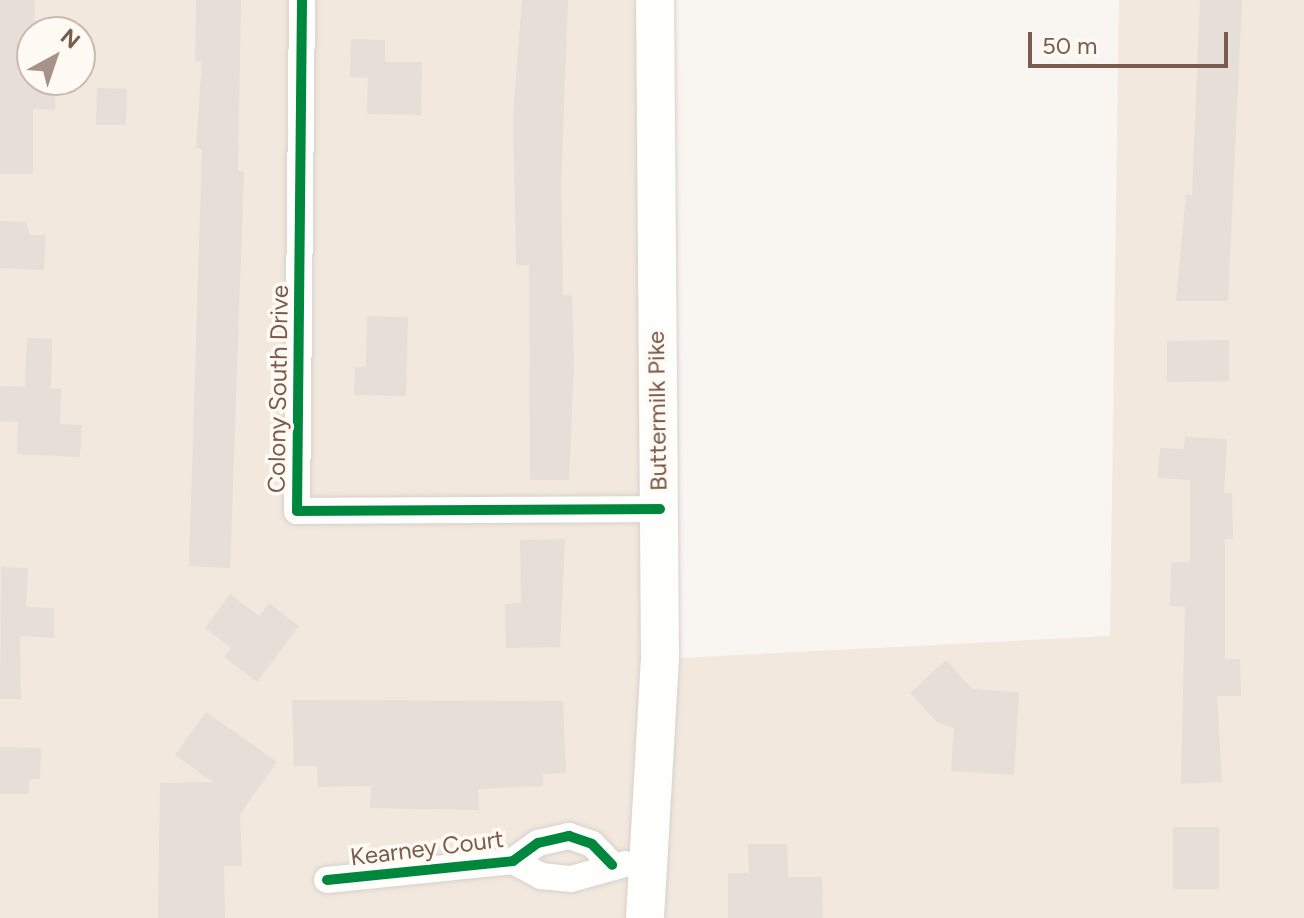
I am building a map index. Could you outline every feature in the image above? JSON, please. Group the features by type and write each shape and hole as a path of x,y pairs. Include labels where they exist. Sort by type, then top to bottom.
{"main road":[{"name":"Buttermilk Pike","path":"645,918 630,864 660,509 655,0"}],"street":[{"name":"Colony South Drive","path":"302,0 297,511 660,509"},
{"name":"Kearney Court","path":"327,880 513,861 538,843 569,836 630,864"},
{"name":"Kearney Court","path":"513,861 541,876 571,879 630,864"}],"shaded area":[{"path":"0,0 657,0 661,659 1110,636 1119,0 1304,0 1304,918 0,918"}],"building":[{"path":"0,0 35,0 34,16 16,16 16,96 55,96 55,110 33,109 33,174 0,174"},
{"path":"196,0 241,0 238,171 244,171 230,568 189,566 202,149 196,148 202,62 195,62"},
{"path":"522,0 568,0 561,183 563,295 572,295 574,365 569,480 530,480 529,265 516,265 513,115"},
{"path":"1200,0 1242,0 1228,301 1176,301 1186,194 1192,195"},
{"path":"351,39 385,40 385,62 422,62 421,115 367,114 368,78 350,77"},
{"path":"97,88 127,89 126,125 96,125"},
{"path":"0,221 26,222 30,235 46,235 44,270 0,268"},
{"path":"367,316 408,317 406,396 354,395 355,367 366,367"},
{"path":"27,338 52,339 51,389 61,389 60,424 82,425 80,457 17,454 18,422 0,421 0,386 25,387"},
{"path":"1229,340 1229,381 1167,382 1167,341"},
{"path":"1185,437 1227,439 1224,493 1232,493 1233,539 1225,539 1225,659 1240,659 1241,696 1217,696 1222,782 1181,784 1185,607 1170,606 1171,562 1190,562 1190,480 1158,478 1160,448 1184,449"},
{"path":"565,539 560,647 506,648 505,604 521,603 520,540"},
{"path":"1,567 28,568 26,607 54,608 54,638 20,636 21,699 0,699"},
{"path":"230,594 259,616 269,603 299,626 257,682 224,657 231,648 205,628"},
{"path":"946,660 972,689 1019,692 1014,775 951,771 954,728 937,722 910,693"},
{"path":"292,700 563,701 566,773 543,774 543,786 478,789 479,810 370,808 371,786 318,787 317,766 294,766"},
{"path":"206,712 277,762 240,814 242,866 224,866 225,918 158,918 160,783 213,782 175,755"},
{"path":"0,747 41,748 40,779 29,779 29,794 0,794"},
{"path":"1173,827 1219,827 1219,889 1173,889"},
{"path":"748,844 787,844 788,877 822,877 823,918 728,918 728,873 749,873"}],"cycle path":[{"path":"302,0 297,511 660,509"},
{"path":"327,880 513,861 538,843 569,836 592,844 612,865"}]}
